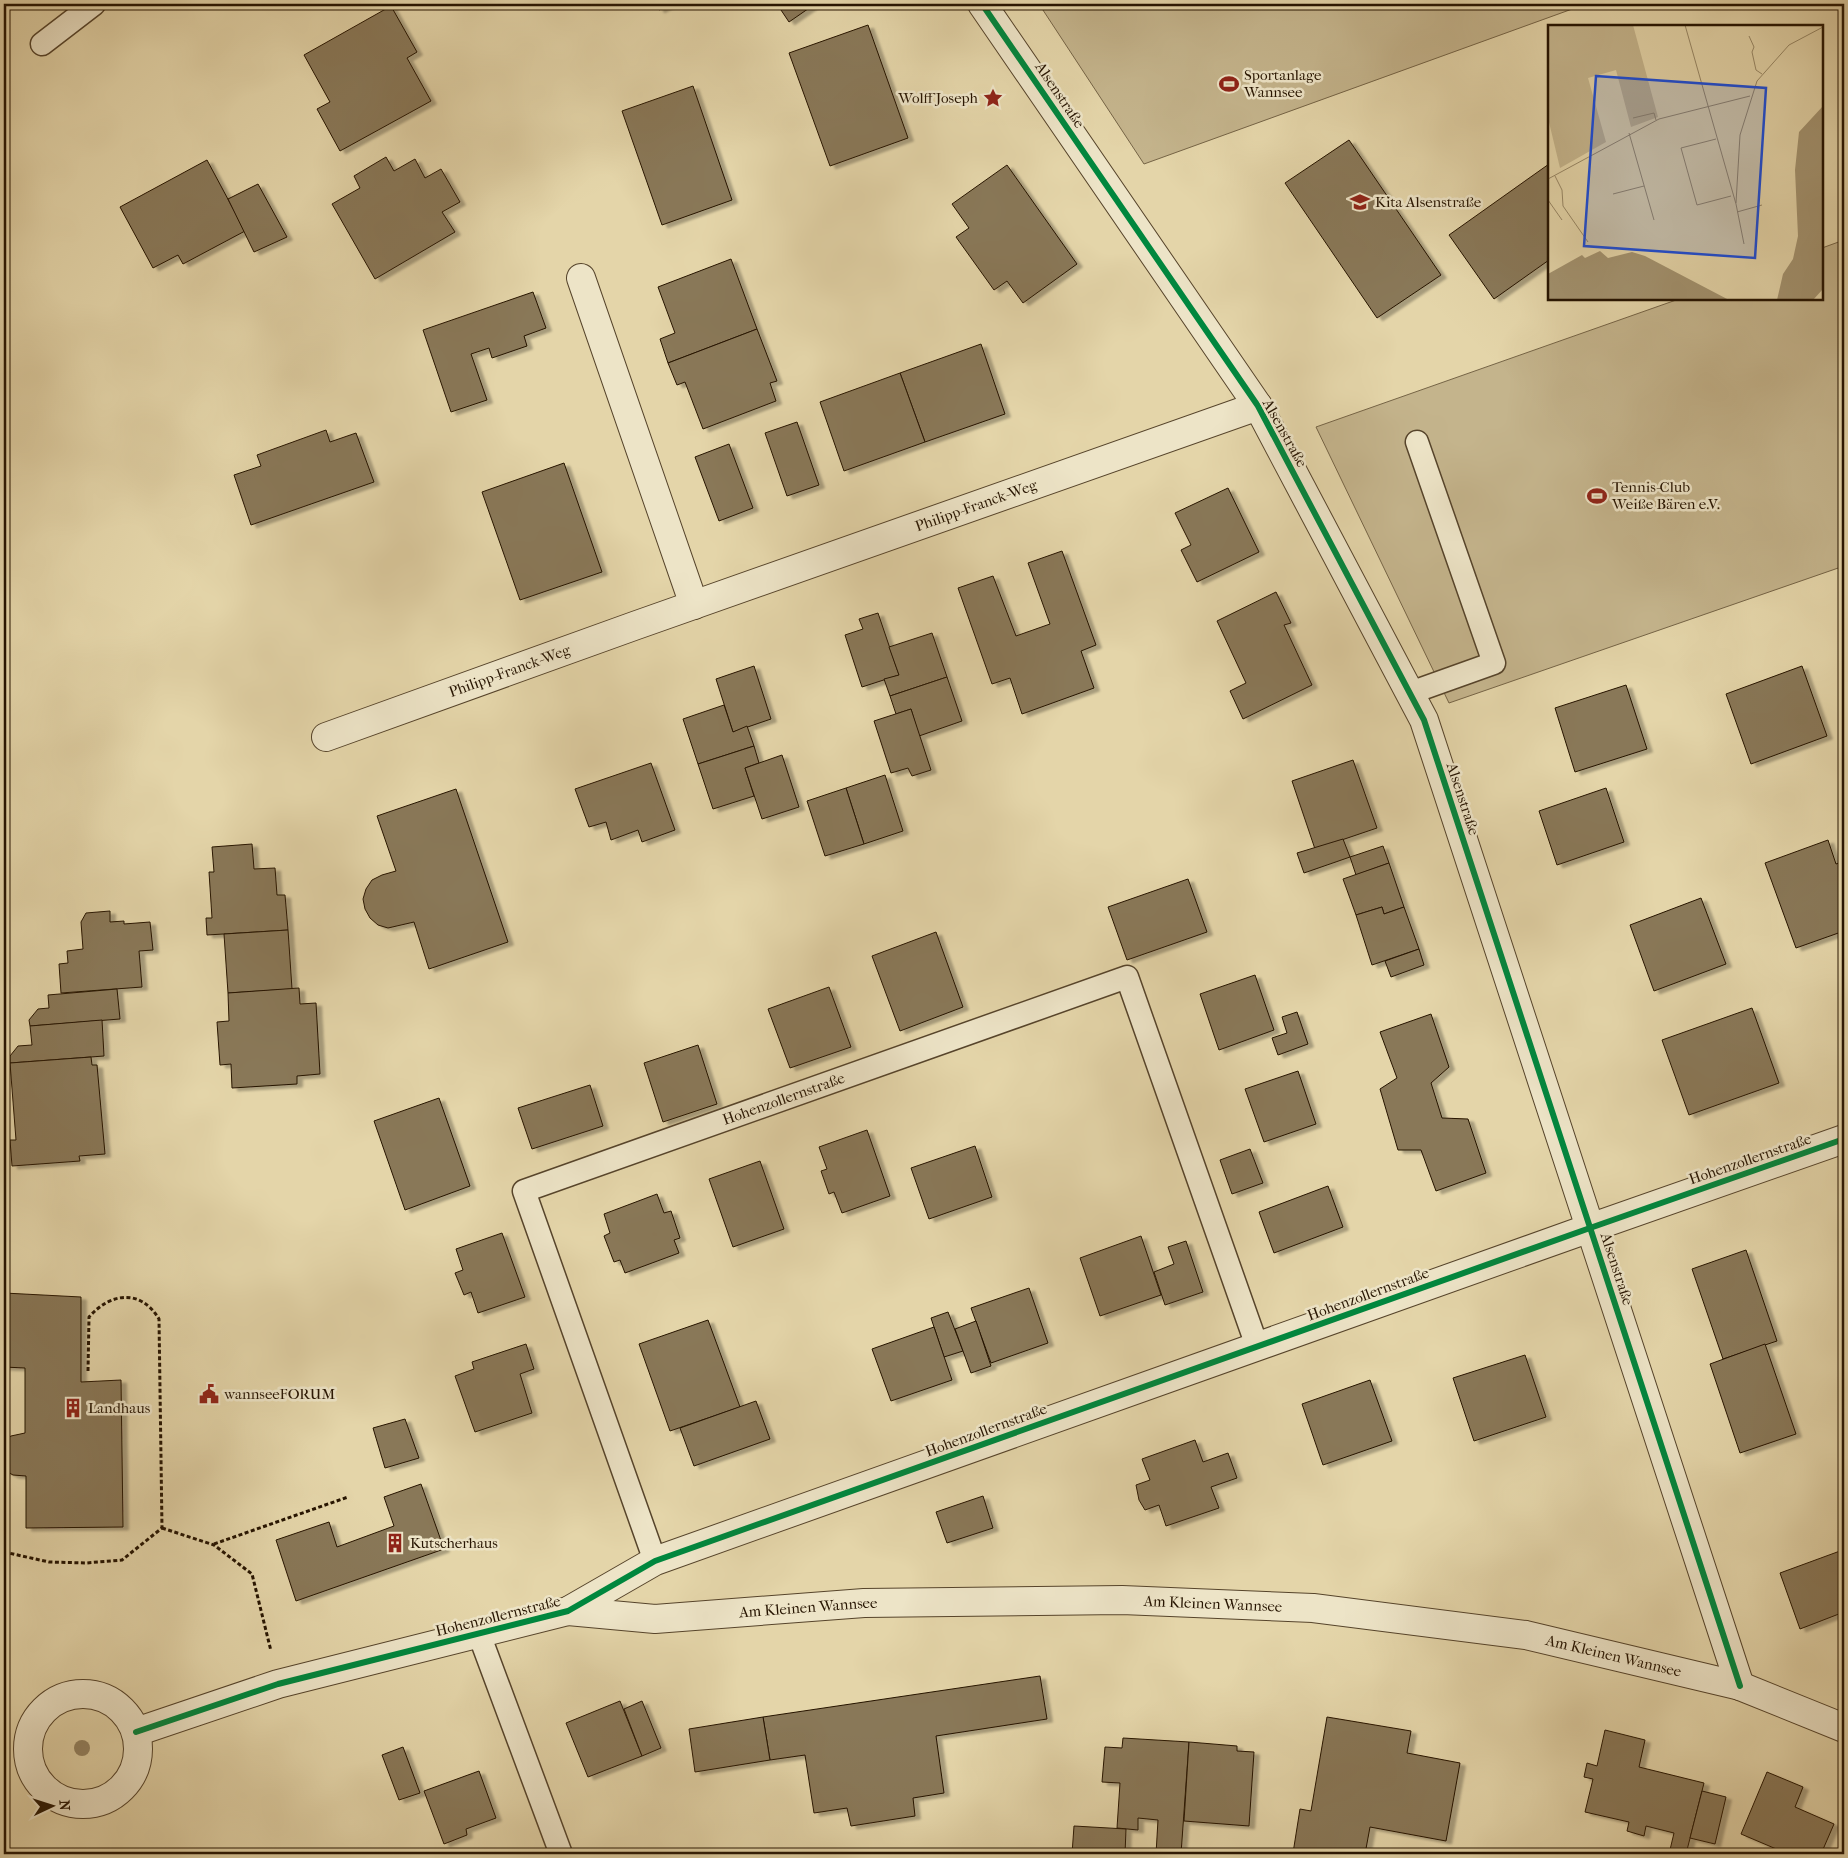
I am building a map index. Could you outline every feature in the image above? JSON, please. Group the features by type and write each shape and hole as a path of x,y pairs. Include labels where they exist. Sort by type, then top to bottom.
{"street":[{"name":"Alsenstraße","path":"982,4 1258,406 1424,720 1740,1686"},
{"path":"581,278 694,605"},
{"name":"Philipp-Franck-Weg","path":"326,737 1258,406"},
{"name":"Hohenzollernstraße","path":"136,1732 278,1684 568,1611 654,1561 1844,1139"},
{"name":"Am Kleinen Wannsee","path":"568,1611 655,1619 864,1603 1122,1600 1313,1608 1526,1635 1740,1686 1844,1728"},
{"path":"74,1694 94,1695 112,1702 126,1715 136,1732 138,1749 136,1766 128,1782 115,1795 99,1803 82,1805 64,1802 49,1794 37,1781 29,1765 27,1747 31,1728 41,1712 56,1700 74,1694"}],"lane":[{"path":"42,44 94,4"},
{"path":"1410,693 1494,663 1417,442"},
{"name":"Hohenzollernstraße","path":"654,1561 524,1191 1127,977 1257,1346"},
{"path":"479,1634 561,1854"}],"path":[{"path":"88,1371 89,1318 94,1312 108,1302 118,1298 127,1297 148,1304 159,1320 162,1528"},
{"path":"214,1545 348,1498"},
{"path":"162,1528 214,1545 252,1574 278,1684"},
{"path":"4,1552 49,1562 86,1563 122,1560 162,1528"}],"shaded area":[{"name":"Sportanlage Wannsee","path":"1039,4 1586,4 1144,164"},
{"name":"Tennis-Club Weiße Bären e.V.","path":"1844,240 1844,566 1449,703 1316,427 1676,300 1823,300 1823,248"}],"building":[{"path":"656,4 670,4 659,10"},
{"path":"777,4 815,4 789,22"},
{"path":"391,6 417,52 407,58 431,101 340,151 317,109 330,102 304,55"},
{"path":"868,25 908,138 830,166 789,53"},
{"path":"693,86 732,200 662,225 622,111"},
{"path":"1349,140 1441,275 1377,318 1285,183"},
{"path":"386,157 394,171 415,159 425,178 441,169 460,202 442,212 455,232 375,279 332,204 360,188 354,176"},
{"path":"207,160 245,231 183,264 178,255 153,268 120,207"},
{"path":"1007,165 1077,264 1023,303 1007,281 994,290 956,237 969,228 952,204"},
{"path":"1548,165 1548,261 1494,299 1449,235"},
{"path":"258,184 287,237 254,252 228,199"},
{"path":"731,259 757,329 668,363 660,339 675,333 658,287"},
{"path":"533,292 546,328 524,336 527,346 492,358 489,348 471,354 487,400 451,412 423,330"},
{"path":"757,329 777,381 770,383 776,401 703,429 685,382 677,385 668,363"},
{"path":"981,344 1005,414 925,442 900,373"},
{"path":"900,373 925,442 844,471 820,402"},
{"path":"797,422 819,485 787,496 765,433"},
{"path":"326,430 330,442 356,433 374,482 251,525 234,475 261,466 257,455"},
{"path":"729,444 753,508 719,521 695,457"},
{"path":"564,463 602,572 520,600 482,492"},
{"path":"1228,488 1259,552 1197,582 1181,550 1191,545 1175,513"},
{"path":"1062,551 1096,645 1081,651 1094,688 1022,714 1010,678 992,684 958,588 993,576 1016,636 1050,624 1028,563"},
{"path":"1276,592 1291,623 1284,625 1312,685 1243,719 1230,691 1246,683 1217,621"},
{"path":"878,613 899,675 862,687 845,635 863,629 859,619"},
{"path":"932,633 947,677 890,696 884,679 899,675 889,647"},
{"path":"754,666 771,719 733,732 716,679"},
{"path":"1802,666 1827,736 1751,764 1726,694"},
{"path":"947,677 962,721 919,736 911,709 896,714 890,696"},
{"path":"1626,685 1647,749 1575,772 1555,708"},
{"path":"724,705 733,732 747,726 754,746 698,764 683,719"},
{"path":"911,709 931,770 912,776 908,768 891,773 874,721"},
{"path":"754,746 759,763 745,768 754,796 713,809 698,764"},
{"path":"782,755 799,807 762,819 745,768"},
{"path":"1353,760 1377,828 1315,849 1292,781"},
{"path":"651,763 675,830 642,842 638,830 611,840 606,822 589,827 575,789"},
{"path":"885,775 903,831 864,844 846,788"},
{"path":"846,788 864,844 825,856 807,801"},
{"path":"1606,788 1624,842 1557,865 1539,811"},
{"path":"456,789 508,942 429,969 414,922 388,928 378,925 370,918 365,909 363,899 366,889 372,880 396,871 377,816"},
{"path":"1343,839 1350,857 1304,873 1297,853"},
{"path":"1828,840 1836,864 1844,861 1844,931 1796,948 1765,863"},
{"path":"252,844 254,869 275,868 277,895 285,895 288,930 207,935 206,918 212,918 209,872 214,872 212,847"},
{"path":"1383,846 1389,863 1356,875 1350,857"},
{"path":"1389,863 1404,907 1384,914 1382,907 1356,915 1343,879"},
{"path":"1188,879 1207,932 1127,960 1108,907"},
{"path":"1701,898 1726,964 1654,991 1630,925"},
{"path":"1382,907 1384,914 1404,907 1419,949 1372,965 1356,915"},
{"path":"110,911 110,922 124,921 124,924 150,922 153,950 139,951 142,987 61,993 59,964 68,963 67,951 83,949 81,922 86,913"},
{"path":"288,930 292,989 228,993 224,934"},
{"path":"936,932 963,1007 900,1031 872,956"},
{"path":"1419,949 1424,965 1391,977 1385,961"},
{"path":"1255,975 1274,1030 1219,1050 1200,994"},
{"path":"829,987 851,1047 790,1068 768,1009"},
{"path":"299,988 300,1004 316,1003 320,1074 297,1076 297,1084 232,1088 231,1064 220,1065 217,1022 229,1021 228,993"},
{"path":"117,989 120,1019 30,1026 29,1020 38,1009 49,1008 48,995"},
{"path":"1752,1008 1779,1083 1689,1115 1662,1040"},
{"path":"1297,1012 1308,1044 1278,1055 1272,1038 1287,1033 1282,1017"},
{"path":"1431,1014 1449,1067 1431,1083 1442,1118 1468,1119 1486,1173 1436,1191 1421,1150 1398,1150 1380,1089 1397,1078 1380,1032"},
{"path":"102,1020 104,1056 10,1063 10,1056 18,1046 32,1045 30,1026"},
{"path":"698,1045 717,1104 663,1122 644,1063"},
{"path":"91,1057 92,1065 97,1065 105,1154 79,1156 80,1161 12,1166 10,1140 16,1140 10,1063"},
{"path":"1298,1071 1316,1124 1264,1142 1245,1089"},
{"path":"590,1085 603,1126 532,1149 518,1108"},
{"path":"439,1098 470,1186 405,1210 374,1121"},
{"path":"867,1130 890,1196 842,1213 834,1192 829,1194 821,1171 827,1169 819,1147"},
{"path":"975,1146 992,1197 929,1219 911,1168"},
{"path":"1250,1149 1263,1183 1232,1194 1220,1160"},
{"path":"760,1161 784,1229 733,1247 709,1179"},
{"path":"1328,1186 1343,1227 1274,1253 1259,1212"},
{"path":"657,1194 664,1213 671,1211 680,1238 674,1240 679,1253 625,1273 620,1260 614,1262 604,1236 610,1233 604,1214"},
{"path":"502,1233 525,1297 478,1313 471,1292 464,1295 455,1273 463,1270 456,1249"},
{"path":"1141,1236 1161,1295 1100,1316 1080,1258"},
{"path":"1186,1241 1203,1292 1165,1305 1154,1272 1174,1264 1168,1247"},
{"path":"1746,1250 1777,1341 1723,1359 1692,1269"},
{"path":"1029,1288 1048,1343 991,1363 971,1308"},
{"name":"Landhaus","path":"4,1293 81,1297 81,1382 121,1380 123,1527 26,1528 26,1476 13,1475 4,1470 4,1441 11,1436 25,1433 25,1368 4,1367"},
{"path":"948,1312 963,1351 944,1357 931,1318"},
{"path":"708,1320 740,1407 670,1431 639,1344"},
{"path":"976,1321 991,1366 971,1373 955,1329"},
{"path":"934,1327 952,1380 891,1401 872,1349"},
{"path":"526,1344 534,1369 520,1374 532,1413 475,1432 455,1376 474,1369 472,1362"},
{"path":"1765,1344 1796,1434 1740,1453 1710,1364"},
{"path":"1525,1355 1546,1417 1474,1441 1453,1378"},
{"path":"1370,1380 1392,1441 1323,1465 1302,1404"},
{"path":"756,1401 770,1439 694,1466 680,1428"},
{"path":"405,1419 419,1458 385,1468 373,1428"},
{"path":"1195,1440 1203,1462 1228,1453 1237,1478 1211,1487 1219,1508 1166,1526 1159,1505 1145,1510 1139,1500 1136,1485 1150,1480 1142,1459"},
{"name":"Kutscherhaus","path":"421,1484 444,1549 296,1601 276,1540 329,1522 337,1547 394,1526 384,1497"},
{"path":"983,1496 993,1528 947,1543 936,1512"},
{"path":"1840,1551 1844,1563 1844,1612 1800,1629 1780,1573"},
{"path":"1040,1676 1047,1719 936,1736 944,1793 913,1798 915,1816 851,1826 847,1808 814,1813 805,1755 770,1760 763,1717"},
{"path":"620,1701 642,1756 588,1777 566,1723"},
{"path":"642,1701 661,1748 642,1756 624,1709"},
{"path":"763,1717 770,1760 695,1772 689,1729"},
{"path":"1327,1717 1411,1731 1407,1753 1460,1763 1446,1841 1370,1827 1365,1854 1293,1853 1300,1809 1311,1811"},
{"path":"1605,1730 1645,1740 1639,1767 1704,1783 1686,1854 1669,1854 1674,1833 1646,1826 1644,1836 1627,1831 1629,1822 1585,1812 1593,1779 1584,1777 1587,1763 1597,1766"},
{"path":"1123,1738 1189,1742 1181,1854 1156,1854 1158,1820 1138,1818 1138,1830 1117,1828 1120,1783 1102,1782 1105,1747 1122,1748"},
{"path":"1189,1742 1237,1746 1237,1751 1254,1752 1249,1826 1184,1821"},
{"path":"403,1747 420,1793 399,1800 382,1755"},
{"path":"479,1771 496,1818 466,1829 467,1835 444,1844 424,1791"},
{"path":"1767,1772 1803,1787 1795,1807 1834,1824 1821,1854 1788,1854 1741,1834"},
{"path":"1702,1791 1726,1797 1715,1844 1690,1838"},
{"path":"1074,1826 1126,1829 1125,1854 1072,1854"}],"cycle path":[{"path":"982,4 1258,406 1424,720 1740,1686"},
{"path":"136,1732 278,1684 568,1611 655,1561 1844,1139"}],"place":[{"name":"Sportanlage Wannsee","path":"1229,84"},
{"name":"Wolff Joseph","path":"993,98"},
{"name":"Kita Alsenstraße","path":"1360,202"},
{"name":"Tennis-Club Weiße Bären e.V.","path":"1597,496"},
{"name":"wannseeFORUM","path":"209,1394"},
{"name":"Landhaus","path":"73,1408"},
{"name":"Kutscherhaus","path":"395,1543"}]}
